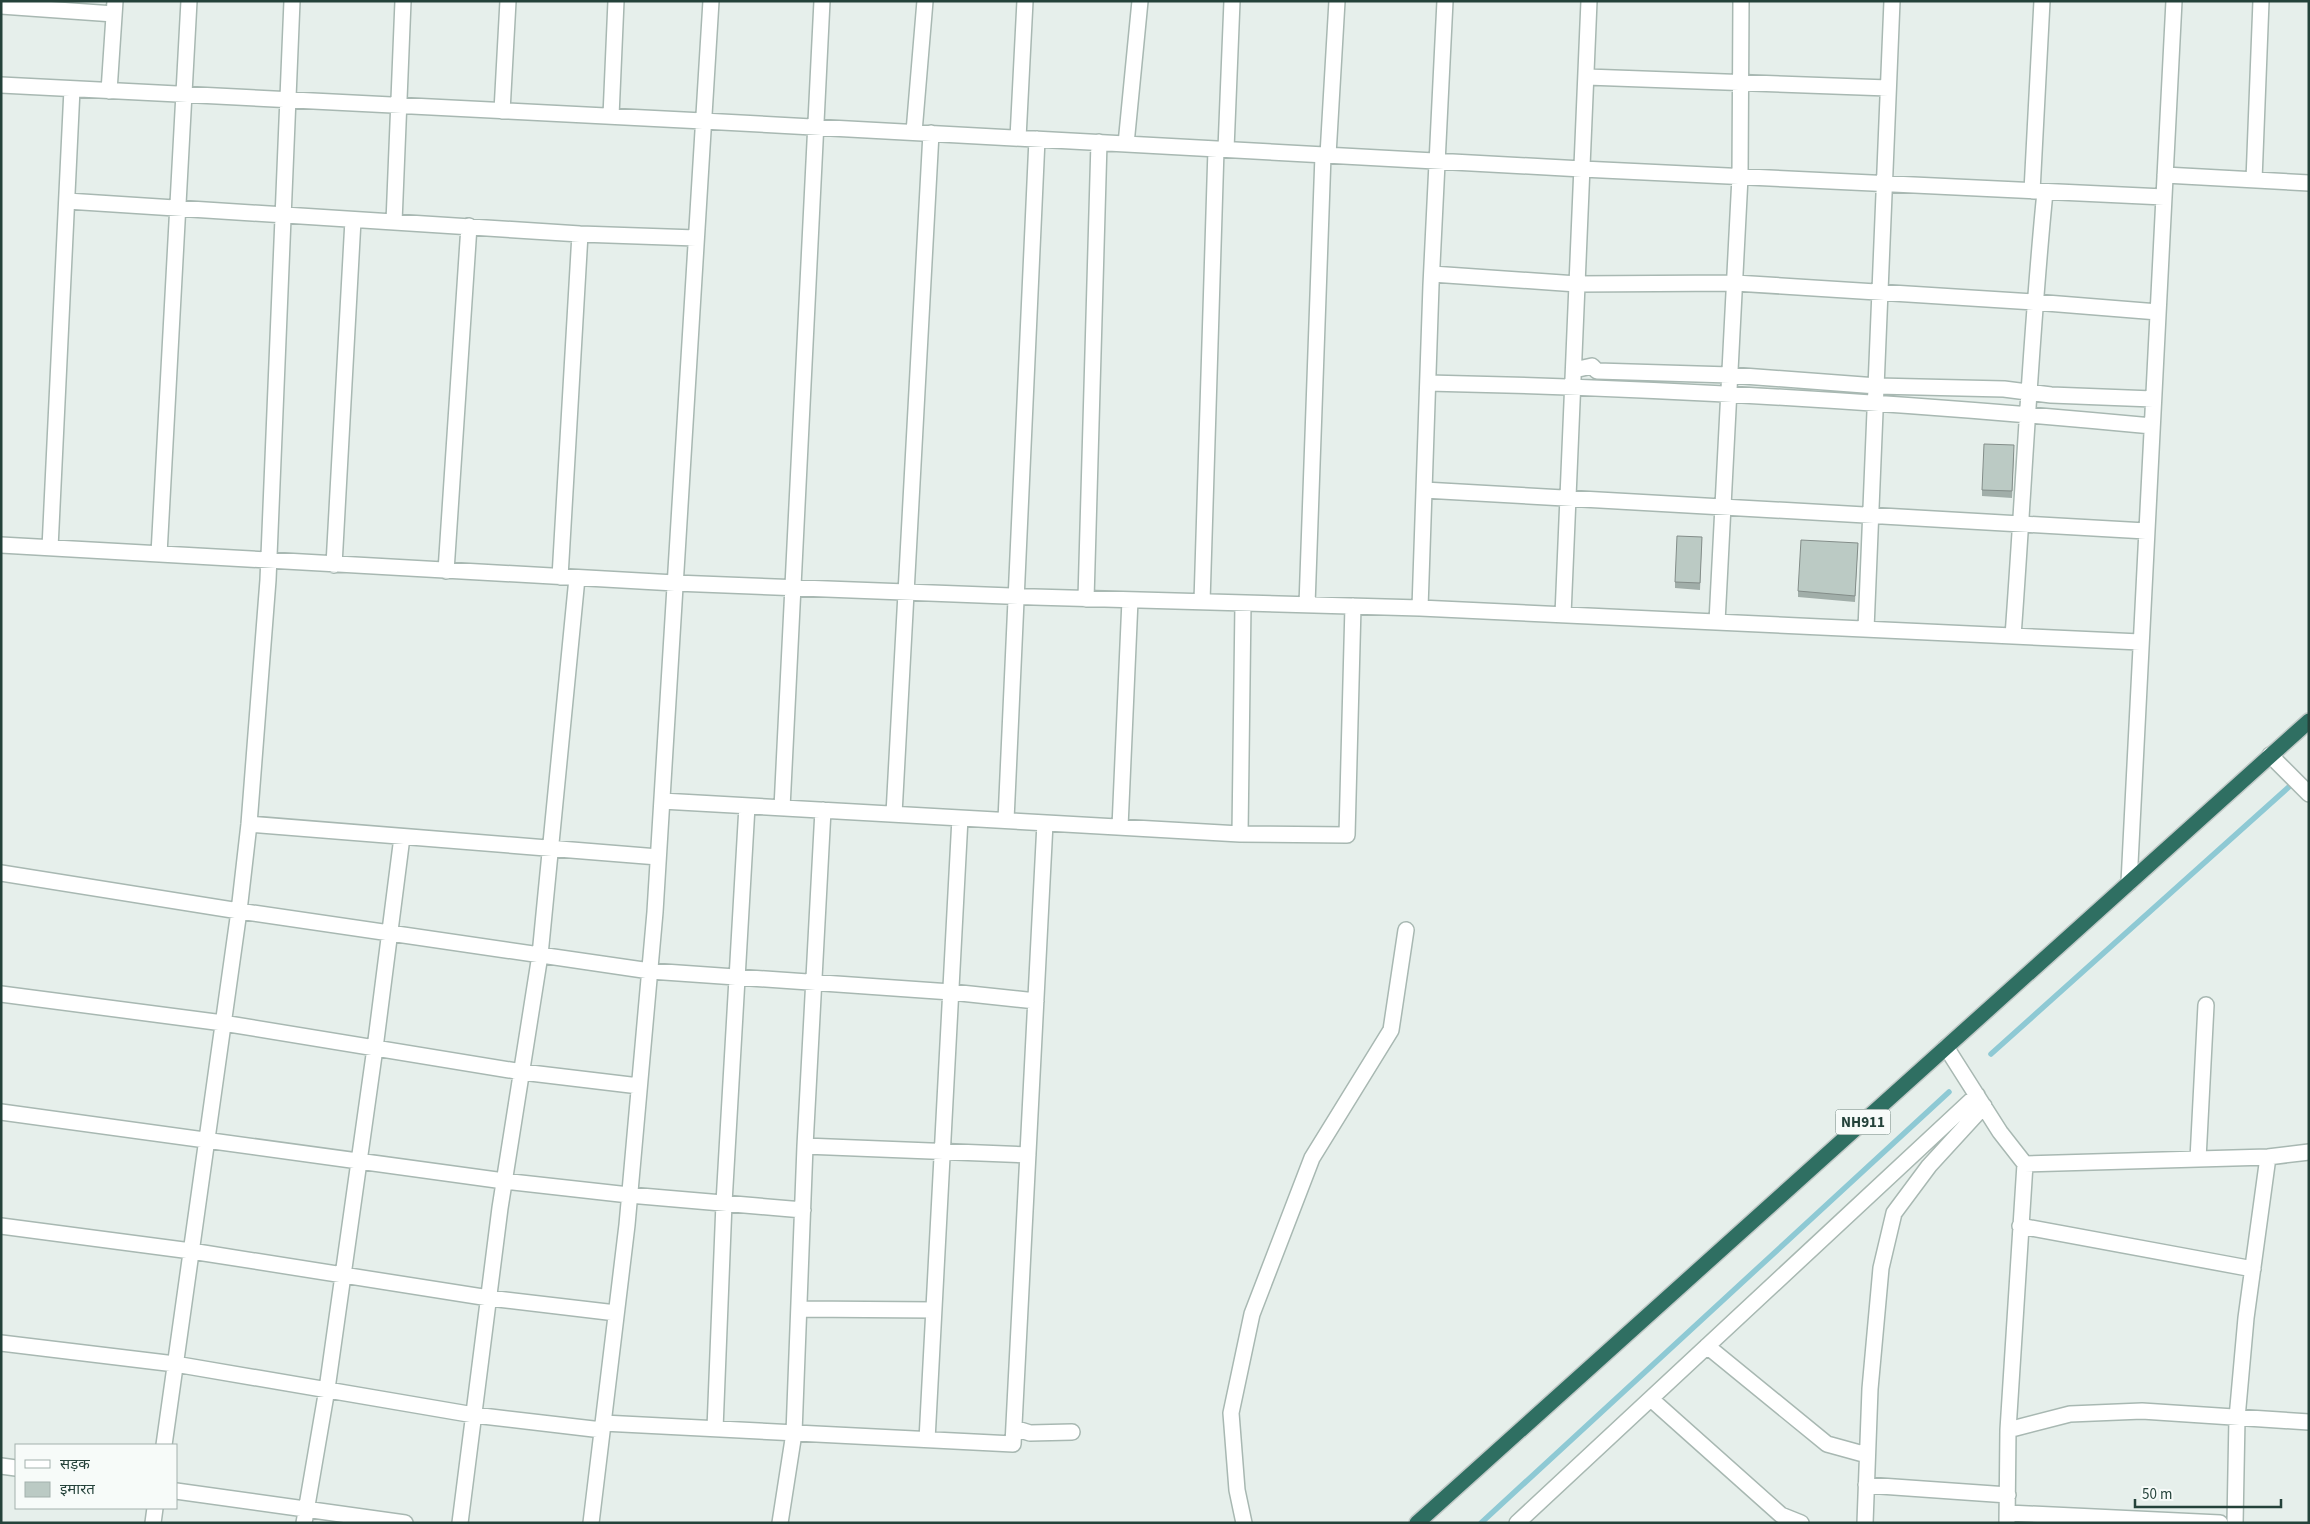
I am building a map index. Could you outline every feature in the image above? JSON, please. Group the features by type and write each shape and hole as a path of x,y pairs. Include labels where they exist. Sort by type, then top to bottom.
{"highway":[{"name":"NH911","path":"1417,1523 2309,721"}],"street":[{"path":"160,554 189,1"},
{"path":"164,1444 224,1023 250,824 269,561 292,1"},
{"path":"394,222 402,1"},
{"path":"502,111 508,1"},
{"path":"611,116 616,1"},
{"path":"591,1523 630,1196 650,971 711,1"},
{"path":"782,808 822,1"},
{"path":"914,132 925,1"},
{"path":"1018,138 1025,1"},
{"path":"1126,144 1140,1"},
{"path":"1202,602 1221,149 1232,1"},
{"path":"1307,605 1326,155 1337,1"},
{"path":"1420,608 1432,274 1446,1"},
{"path":"1563,615 1589,1"},
{"path":"1717,622 1740,177 1741,1"},
{"path":"1866,629 1892,1"},
{"path":"2013,636 2022,523 2034,302 2039,191 2042,1"},
{"path":"2129,883 2174,1"},
{"path":"2254,180 2261,1"},
{"path":"1,6 114,8 109,91"},
{"path":"1587,77 1888,88"},
{"path":"1,85 914,132 1582,169 2164,197"},
{"path":"50,548 72,89"},
{"path":"894,814 908,593 931,133"},
{"path":"1006,820 1037,139"},
{"path":"1086,599 1099,142"},
{"path":"2165,175 2309,183"},
{"path":"66,201 580,234 696,238"},
{"path":"334,564 353,220"},
{"path":"446,571 470,226"},
{"path":"560,577 580,234"},
{"path":"1432,274 1577,284 1735,283 1881,291 2158,312"},
{"path":"1574,370 1592,366 1597,371 1730,375 1876,386 2004,389 2153,399"},
{"path":"1428,384 1573,386 1729,394 2028,414 2152,426"},
{"path":"1424,490 2146,531"},
{"path":"1,545 675,583 1015,597 1420,608 2140,642"},
{"path":"460,1523 504,1181 540,955 577,578"},
{"path":"1120,827 1130,600"},
{"path":"1240,834 1243,603"},
{"path":"662,801 1240,834 1347,835 1353,606"},
{"path":"2270,755 2309,794"},
{"path":"714,1429 724,1203 747,806"},
{"path":"780,1523 794,1433 805,1146 823,810"},
{"path":"927,1440 960,818"},
{"path":"1,1343 175,1364 474,1415 602,1427 714,1429 1013,1444 1045,823"},
{"path":"250,824 550,850 658,857"},
{"path":"305,1516 344,1275 376,1048 402,837"},
{"path":"1,873 239,911 650,971 814,984 951,992 1036,1001"},
{"path":"1244,1523 1237,1490 1231,1413 1252,1314 1312,1158 1391,1030 1406,930"},
{"path":"1,994 224,1023 522,1072 639,1086"},
{"path":"2198,1159 2206,1005"},
{"path":"1946,1047 2000,1132 2025,1164 2008,1430 2008,1518 2220,1523"},
{"path":"1518,1523 1707,1346 1980,1101"},
{"path":"1865,1523 1870,1389 1881,1268 1894,1213 1980,1101"},
{"path":"1,1112 504,1181 630,1196 803,1210"},
{"path":"805,1146 1028,1155"},
{"path":"2025,1164 2268,1157 2309,1152"},
{"path":"2235,1523 2237,1418 2253,1268 2268,1157"},
{"path":"1,1226 191,1251 489,1298 616,1313"},
{"path":"2020,1226 2253,1268"},
{"path":"799,1309 934,1310"},
{"path":"1707,1346 1827,1444 1868,1455"},
{"path":"1651,1399 1781,1515 1801,1523"},
{"path":"2008,1430 2070,1414 2142,1412 2309,1422"},
{"path":"1014,1428 1030,1433 1072,1432"},
{"path":"1,1466 15,1468"},
{"path":"1866,1485 2008,1495"},
{"path":"178,1491 305,1516 405,1523"},
{"path":"152,1523 155,1509"}],"building":[{"path":"1984,444 2014,445 2012,491 1982,490"},
{"path":"1677,536 1702,537 1700,583 1675,582"},
{"path":"1801,540 1858,543 1855,596 1798,591"}],"waterway":[{"path":"1991,1054 2291,785"},
{"path":"1481,1523 1949,1092"}]}
